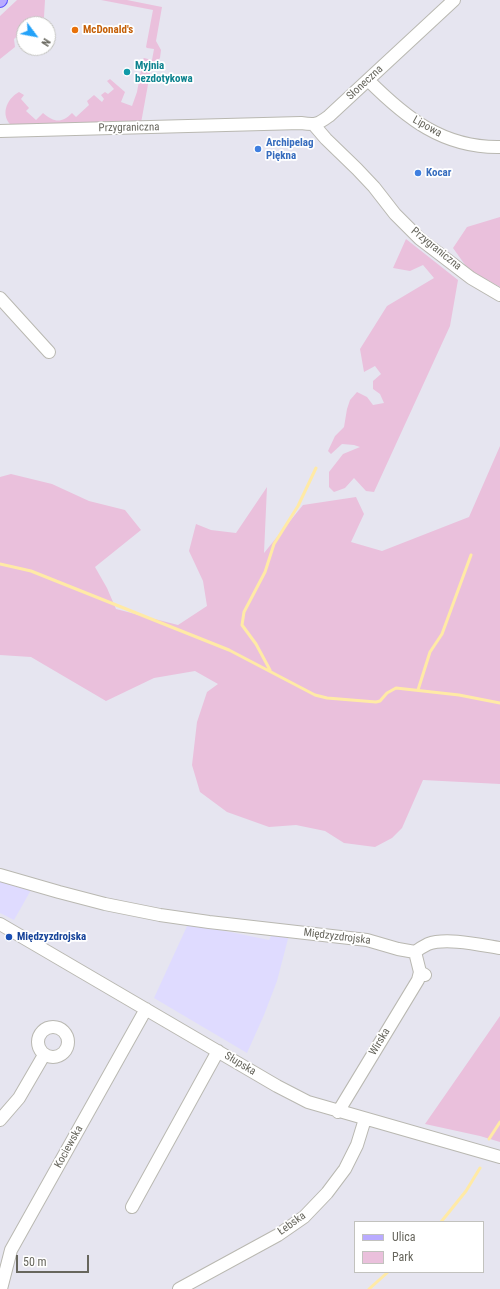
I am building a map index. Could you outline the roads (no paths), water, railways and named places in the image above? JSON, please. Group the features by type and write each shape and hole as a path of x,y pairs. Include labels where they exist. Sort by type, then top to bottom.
{"street":[{"name":"Słoneczna","path":"314,124 329,116 454,0"},
{"name":"Lipowa","path":"368,80 403,113 420,125 458,142 477,146 500,147"},
{"name":"Przygraniczna","path":"0,131 300,123 314,124 326,139 374,187 395,214 420,239 471,278 500,295"},
{"path":"0,298 49,352"},
{"name":"Międzyzdrojska","path":"0,875 97,902 160,915 367,940 398,949 415,952"},
{"name":"Słupska","path":"0,924 308,1102 338,1112 500,1157"},
{"path":"415,952 429,943 443,941 463,942 500,948"},
{"name":"Wirska","path":"338,1112 418,980 421,971 415,952"},
{"name":"Kociewska","path":"1,1289 11,1250 146,1009"},
{"path":"132,1207 218,1051"},
{"path":"0,1120 19,1098 44,1055"},
{"name":"Łebska","path":"180,1289 278,1235 304,1217 327,1193 345,1169 357,1145 365,1119"}],"waterway":[{"path":"270,670 256,644 242,625 244,612 265,572 274,544 298,506 316,468"},
{"path":"418,690 430,652 442,634 471,555"},
{"path":"0,564 31,571 229,650 315,695 327,698 376,702 380,701 387,693 396,688 459,695 500,703"},
{"path":"489,1139 500,1122"},
{"path":"442,1221 466,1191 480,1168"},
{"path":"369,1289 387,1273"}],"place":[{"name":"McDonald's","path":"75,30"},
{"name":"Myjnia bezdotykowa","path":"127,72"},
{"name":"Archipelag Piękna","path":"258,149"},
{"name":"Kocar","path":"418,173"},
{"name":"Międzyzdrojska","path":"9,937"}]}
